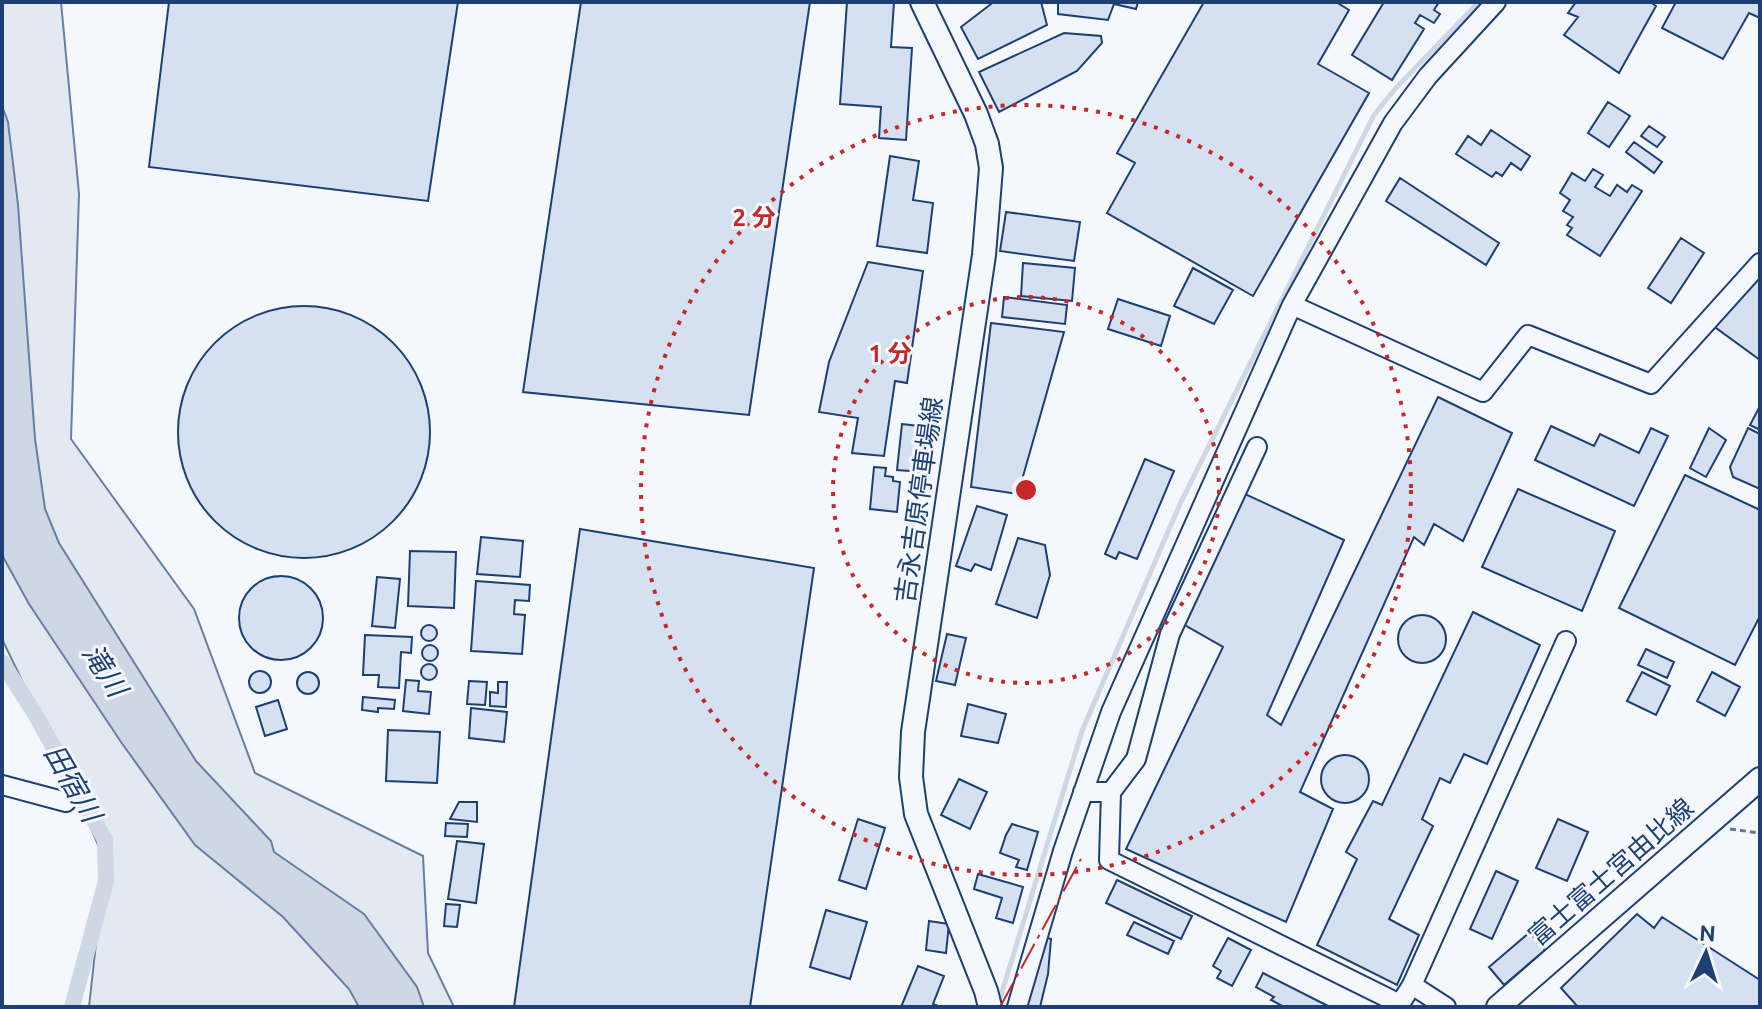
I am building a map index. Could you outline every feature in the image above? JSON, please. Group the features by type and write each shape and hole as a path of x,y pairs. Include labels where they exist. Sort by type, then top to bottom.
{"main road":[{"name":"吉永吉原停車場線","path":"922,2 976,114 987,144 991,168 984,255 913,732 911,777 916,814 990,1007"},
{"name":"富士富士宮由比線","path":"1498,1007 1760,779"}],"street":[{"path":"1017,1007 1063,851 1111,712 1292,305 1393,123 1428,76 1496,2"},
{"path":"1292,305 1483,392 1528,335 1651,384 1760,263"},
{"path":"1257,447 1170,634 1136,759 1111,792 1109,860 1400,1004 1412,985 1566,641"},
{"path":"2,785 66,802"},
{"path":"1083,792 1111,792"},
{"path":"1412,985 1446,1007"}],"shaded area":[{"path":"2,2 61,2 79,194 71,439 194,609 255,773 423,856 428,953 454,1007 89,1007 105,861 2,639"}],"water":[{"name":"滝川","path":"2,106 8,122 18,205 35,439 45,509 59,543 196,761 271,841 274,852 364,914 417,987 424,1007 359,1007 349,989 283,917 195,845 121,742 29,604 2,555"}],"building":[{"path":"169,2 458,2 428,201 149,167"},
{"path":"581,2 810,2 749,415 523,392"},
{"path":"847,2 894,2 891,47 912,48 906,140 879,138 881,107 840,104"},
{"path":"990,2 1041,2 1047,25 978,59 961,27"},
{"path":"1058,2 1138,2 1136,9 1114,4 1108,20 1058,14"},
{"path":"1204,2 1336,2 1349,10 1318,64 1369,93 1253,296 1107,213 1135,163 1117,153"},
{"path":"1384,2 1439,2 1434,10 1440,14 1434,23 1420,15 1415,23 1424,29 1392,80 1352,55"},
{"path":"1576,2 1650,2 1656,6 1619,73 1564,35 1578,17 1568,13"},
{"path":"1676,2 1760,2 1760,18 1749,13 1723,59 1662,28"},
{"path":"1064,33 1101,36 1102,43 1077,71 999,112 979,72"},
{"path":"1608,102 1630,116 1609,147 1588,133"},
{"path":"1649,126 1665,137 1657,147 1641,136"},
{"path":"1491,130 1530,156 1521,170 1511,163 1502,176 1496,172 1492,177 1456,154 1468,136 1481,145"},
{"path":"1634,142 1662,162 1654,173 1626,152"},
{"path":"890,156 919,161 913,200 933,203 927,253 877,246"},
{"path":"1593,169 1603,175 1595,187 1610,196 1617,185 1627,192 1632,185 1642,191 1600,256 1567,235 1572,228 1567,225 1573,217 1563,211 1570,200 1560,193 1572,173 1585,181"},
{"path":"1400,178 1499,243 1486,265 1386,201"},
{"path":"1006,212 1080,222 1074,261 1000,251"},
{"path":"1681,238 1704,253 1671,303 1648,288"},
{"path":"868,262 923,271 907,383 895,381 884,456 852,453 858,418 819,412 829,362"},
{"path":"1023,263 1075,268 1072,301 1021,296"},
{"path":"1193,268 1233,290 1214,324 1174,306"},
{"path":"1760,268 1760,360 1712,325"},
{"path":"1004,297 1067,305 1065,324 1002,317"},
{"path":"1118,299 1170,316 1161,346 1108,329"},
{"path":"304,306 352,316 393,343 420,384 430,432 420,480 393,521 352,548 304,558 256,548 215,521 188,480 178,432 188,384 215,343 256,316"},
{"path":"991,323 1064,332 1018,494 971,487"},
{"path":"1438,397 1512,433 1463,541 1434,524 1424,545 1414,537 1300,792 1333,809 1286,922 1126,849 1223,647 1183,624 1243,493 1344,540 1267,715 1281,725"},
{"path":"1760,406 1760,430 1750,425"},
{"path":"902,424 927,427 923,472 897,470"},
{"path":"1551,426 1594,446 1600,434 1639,453 1651,428 1668,436 1634,506 1535,460"},
{"path":"1709,428 1726,440 1706,477 1690,468"},
{"path":"1748,428 1760,434 1760,489 1733,477 1730,467"},
{"path":"1145,459 1174,471 1137,559 1119,552 1116,559 1105,554"},
{"path":"874,467 886,468 885,476 900,482 897,512 870,509"},
{"path":"1685,475 1760,510 1760,616 1735,665 1619,608"},
{"path":"1518,489 1615,531 1582,611 1482,567"},
{"path":"977,506 1007,515 991,570 975,564 971,571 956,566"},
{"path":"580,529 814,568 750,1007 514,1007"},
{"path":"481,537 523,541 520,577 477,574"},
{"path":"1018,538 1045,545 1050,575 1037,618 996,604"},
{"path":"410,551 456,552 454,608 408,606"},
{"path":"281,576 297,579 311,588 320,602 323,618 320,634 311,648 297,657 281,660 265,657 251,648 242,634 239,618 242,602 251,588 265,579"},
{"path":"377,577 400,579 395,628 372,626"},
{"path":"476,581 530,585 529,601 515,600 514,614 525,615 522,654 471,651"},
{"path":"1473,612 1540,645 1487,764 1464,754 1450,783 1440,778 1422,819 1433,826 1389,919 1419,935 1397,985 1317,945 1357,859 1346,852 1373,801 1382,805"},
{"path":"1422,615 1439,622 1446,639 1439,656 1422,663 1405,656 1398,639 1405,622"},
{"path":"426,625 432,625 437,633 435,639 426,641 421,636 421,630"},
{"path":"947,634 966,638 955,685 936,681"},
{"path":"365,635 412,637 411,653 401,652 399,688 378,687 379,675 363,675"},
{"path":"427,645 433,645 438,653 436,659 427,661 422,656 422,650"},
{"path":"1646,649 1674,662 1667,678 1638,665"},
{"path":"426,664 432,664 437,672 435,678 426,680 421,675 421,669"},
{"path":"260,671 268,674 271,682 268,690 260,693 252,690 249,682 252,674"},
{"path":"308,672 316,675 319,683 316,691 308,694 300,691 297,683 300,675"},
{"path":"1642,672 1670,686 1656,715 1627,701"},
{"path":"1712,672 1740,687 1725,716 1697,701"},
{"path":"406,680 419,681 418,691 431,692 429,714 403,711"},
{"path":"469,681 487,682 485,705 467,704"},
{"path":"498,682 507,682 506,707 490,706 490,692 498,693"},
{"path":"363,697 395,700 394,709 378,708 378,712 362,710"},
{"path":"278,700 287,729 265,736 256,707"},
{"path":"968,704 1006,714 998,743 961,736"},
{"path":"471,708 507,712 504,742 469,738"},
{"path":"388,730 440,732 437,783 386,781"},
{"path":"1345,755 1362,762 1369,779 1362,796 1345,803 1328,796 1321,779 1328,762"},
{"path":"959,779 987,792 970,829 941,815"},
{"path":"459,802 477,802 477,822 450,819"},
{"path":"858,819 885,828 866,889 839,880"},
{"path":"1558,819 1588,832 1567,881 1536,868"},
{"path":"446,823 468,824 467,837 445,836"},
{"path":"1012,824 1038,832 1027,870 1016,867 1019,860 1000,853"},
{"path":"457,841 484,844 476,903 448,899"},
{"path":"1496,871 1518,881 1492,939 1470,929"},
{"path":"978,874 1023,887 1013,923 996,918 1002,898 974,889"},
{"path":"1117,880 1192,916 1181,939 1106,903"},
{"path":"446,904 460,905 457,927 444,926"},
{"path":"826,910 867,922 850,979 810,967"},
{"path":"1637,914 1654,928 1662,917 1760,980 1760,1007 1578,1007 1561,988"},
{"path":"929,921 949,924 946,953 926,950"},
{"path":"1134,922 1174,941 1168,954 1127,935"},
{"path":"1530,932 1545,950 1504,985 1489,967"},
{"path":"1042,936 1051,939 1048,974 1040,1007 1026,1007"},
{"path":"1228,938 1251,950 1232,986 1217,978 1221,971 1213,966"},
{"path":"918,966 944,976 933,1004 938,1007 901,1007"},
{"path":"1263,973 1330,1007 1284,1007 1256,987"}],"waterway":[{"path":"998,1005 1082,731 1180,504 1374,115 1479,2"},
{"name":"田宿川","path":"2,662 35,714 105,840 106,881 72,1007"}],"power":[{"path":"1000,1007 1081,859"}]}
